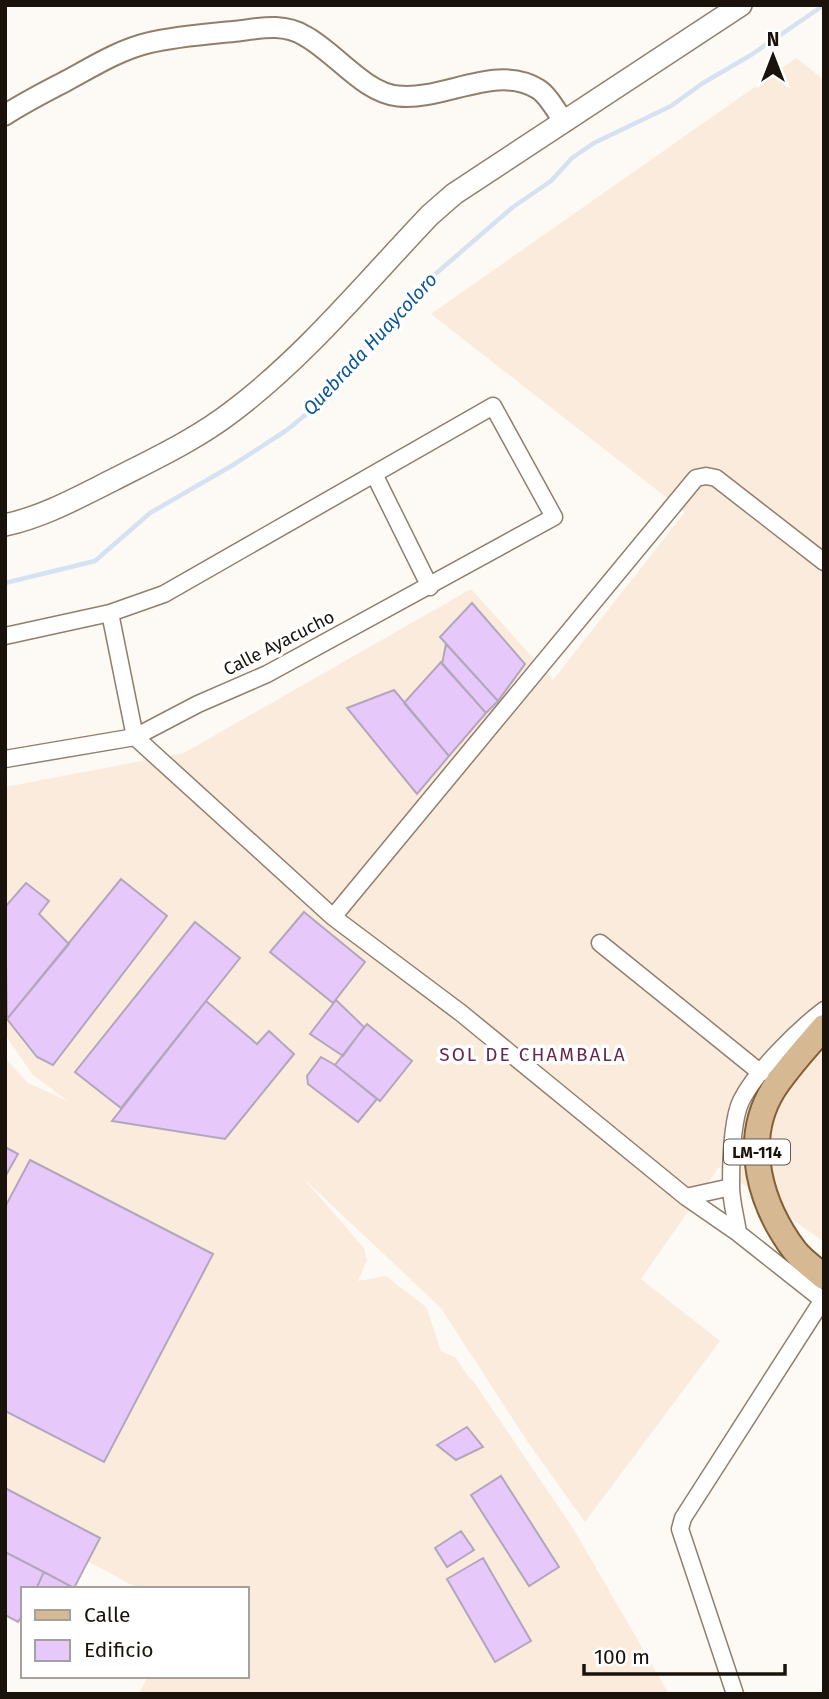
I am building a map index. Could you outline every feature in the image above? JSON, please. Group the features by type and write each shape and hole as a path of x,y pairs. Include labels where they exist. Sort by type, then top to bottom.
{"main road":[{"path":"5,525 18,523 81,496 167,453 233,412 297,356 454,194 741,5"},
{"name":"LM-114","path":"824,1027 773,1090 759,1120 757,1162 768,1209 797,1253 824,1276"}],"street":[{"path":"5,115 105,59 146,44 192,35 270,27 288,28 305,35 331,52 376,89 395,96 419,97 501,78 523,82 540,90 564,122"},
{"name":"Calle Ayacucho","path":"5,759 135,737 198,704 267,674 554,517 493,406 374,474"},
{"path":"5,636 110,613 163,594 374,474 430,587"},
{"path":"333,917 696,478 716,478 824,562"},
{"path":"110,613 135,737 333,917 461,1013 686,1197 738,1233 823,1301 682,1518 680,1529 735,1694"},
{"path":"600,943 761,1073"},
{"path":"738,1233 731,1187 735,1128 741,1101 798,1030 824,1010"},
{"path":"686,1197 731,1187"}],"shaded area":[{"path":"796,58 824,80 824,1242 719,1167 641,1279 720,1341 585,1522 527,1441 441,1308 303,1178 364,1248 367,1260 358,1281 386,1276 426,1307 441,1351 456,1358 474,1382 574,1530 669,1694 139,1694 147,1678 248,1678 248,1587 135,1587 5,1516 5,1058 28,1083 68,1101 33,1075 5,1035 5,787 184,753 471,589 553,680 685,512 431,314"}],"building":[{"path":"472,603 525,664 498,701 440,637"},
{"path":"446,644 498,701 486,713 442,664"},
{"path":"441,662 486,713 449,756 404,703"},
{"path":"394,690 449,756 417,794 347,708"},
{"path":"121,879 167,916 53,1065 37,1057 7,1019"},
{"path":"26,883 49,901 39,914 69,944 7,1019 5,907"},
{"path":"304,912 365,962 333,1003 270,952"},
{"path":"195,922 240,958 121,1108 75,1072"},
{"path":"336,1000 364,1027 343,1056 310,1034"},
{"path":"206,1001 257,1044 269,1031 294,1054 225,1139 112,1121"},
{"path":"367,1024 412,1061 380,1101 335,1065"},
{"path":"321,1057 377,1099 358,1122 308,1084 307,1076"},
{"path":"5,1147 18,1154 5,1177"},
{"path":"30,1160 213,1254 104,1462 5,1411 5,1207"},
{"path":"467,1427 483,1447 456,1460 437,1445"},
{"path":"501,1476 559,1567 529,1586 471,1495"},
{"path":"5,1488 100,1538 75,1587 5,1552"},
{"path":"461,1531 474,1550 447,1567 435,1548"},
{"path":"5,1552 44,1572 37,1587 21,1587 21,1617 18,1622 5,1615"},
{"path":"483,1558 531,1641 495,1662 447,1579"},
{"path":"44,1572 72,1587 37,1587"}],"waterway":[{"name":"Quebrada Huaycoloro","path":"5,583 95,561 150,513 287,430 321,402 332,383 418,289 513,207 551,181 572,158 594,143 671,106 824,5"}],"district":[{"name":"SOL DE CHAMBALA","path":"533,1054"}]}
